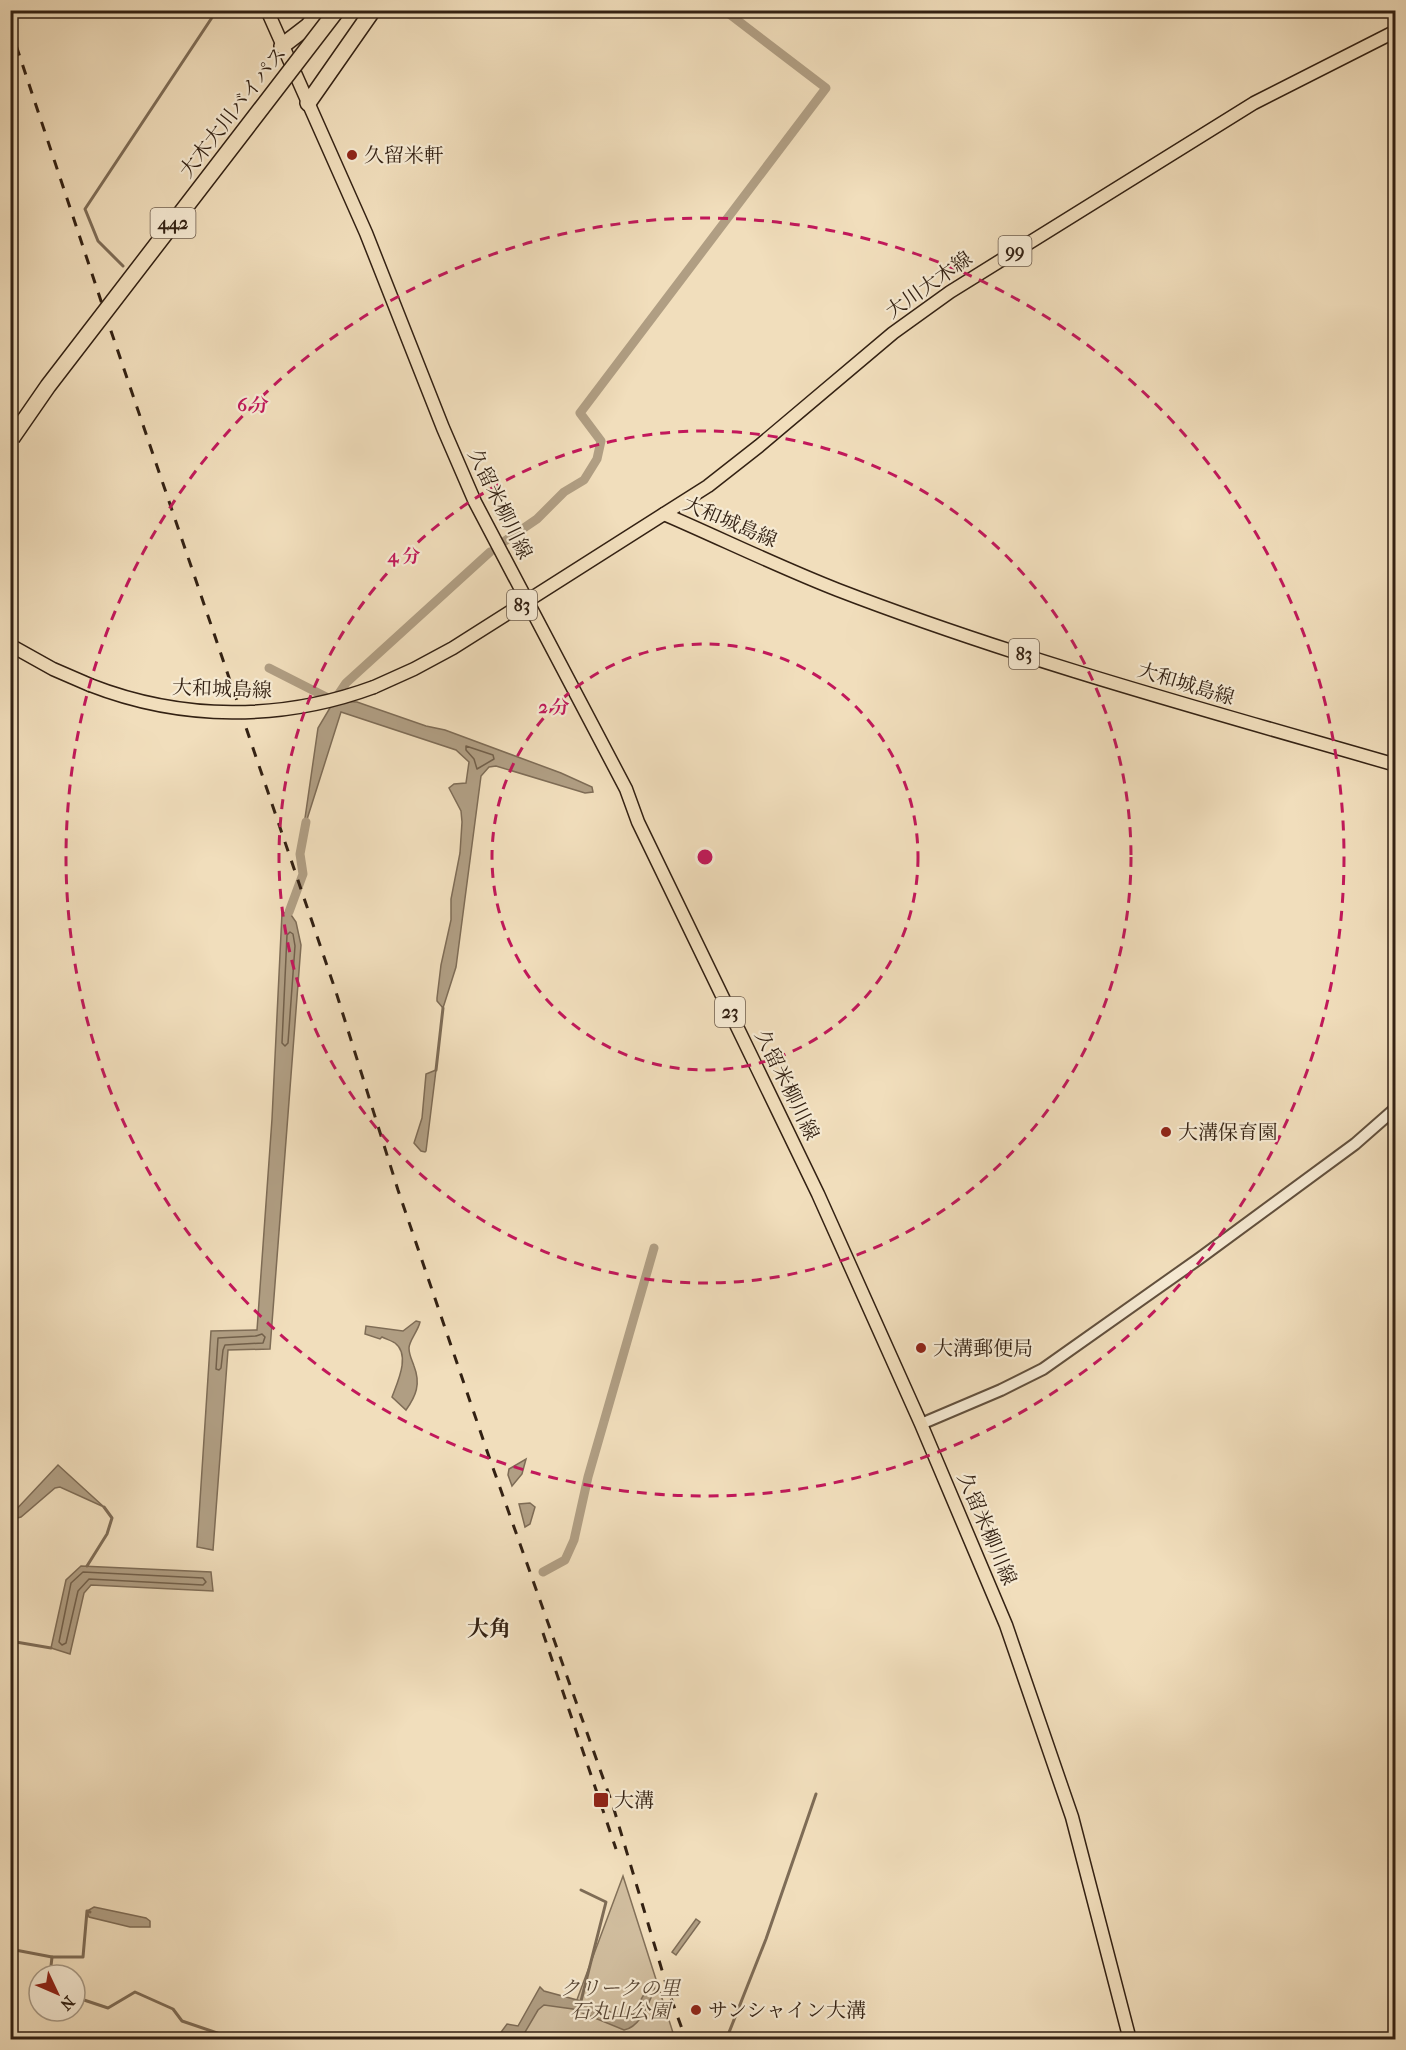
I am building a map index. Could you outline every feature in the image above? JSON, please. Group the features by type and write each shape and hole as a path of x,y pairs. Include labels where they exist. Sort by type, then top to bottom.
{"highway":[{"path":"282,46 308,26 321,10"},
{"name":"大木大川バイパス","path":"11,440 48,386 337,10"},
{"path":"308,103 373,10"}],"main road":[{"name":"久留米柳川線","path":"267,10 366,233 443,428 471,491 527,603 626,789 638,822 818,1194 921,1424 1006,1625 1072,1817 1130,2040"},
{"name":"大川大木線","path":"664,514 708,486 893,333 950,292 1254,103 1395,31"},
{"name":"大和城島線","path":"10,645 53,669 90,685 120,696 162,706 243,712 267,712 305,707 346,697 374,687 453,648 664,514 838,589 969,637 1203,710 1395,765"}],"street":[{"path":"921,1424 1001,1390 1042,1369 1301,1184 1355,1144 1395,1108"}],"green space":[{"name":"クリークの里 石丸山公園","path":"623,1876 675,2039 518,2040 539,1999 575,2005"}],"water":[{"path":"334,701 357,702 426,726 445,730 561,773 592,787 593,792 585,793 496,766 489,767 481,776 456,967 443,1008 437,998 441,965 451,920 451,899 460,853 462,822 461,811 449,788 454,784 466,783 469,762 456,750 341,712 303,832 318,728"},
{"path":"289,912 296,922 301,945 270,1349 228,1350 213,1550 197,1547 211,1331 257,1330 272,1119 282,913"},
{"path":"436,1070 425,1152 414,1143 422,1118 426,1074"},
{"path":"416,1321 420,1322 409,1348 417,1384 415,1395 406,1410 392,1397 401,1369 400,1348 382,1337 380,1339 365,1334 366,1326 403,1331"},
{"path":"526,1459 522,1474 512,1486 508,1475 509,1469"},
{"path":"58,1465 104,1507 60,1487 55,1488 21,1517 14,1519 11,1515"},
{"path":"530,1503 535,1507 530,1524 525,1527 519,1504"},
{"path":"81,1566 211,1572 213,1591 91,1585 84,1593 70,1654 51,1648 66,1580"},
{"path":"94,1907 146,1918 150,1921 150,1927 130,1927 89,1917 87,1911"},
{"path":"696,1919 700,1922 676,1955 672,1952"},
{"path":"653,1984 655,1989 647,2007 630,2028 624,2030 573,2009 544,2005 538,2010 521,2039 496,2039 507,2024 518,2026 540,1987 544,1991 581,2001 621,2016 633,2014"}],"waterway":[{"path":"123,266 98,241 85,209 217,10"},
{"path":"502,543 537,519 564,492 584,480 597,459 601,441 580,413 826,88 724,10"},
{"path":"334,701 346,683 490,552"},
{"path":"269,668 334,701"},
{"path":"289,912 303,874 300,854 306,822"},
{"path":"436,1070 443,1008"},
{"path":"543,1572 565,1560 574,1540 588,1477 654,1248"},
{"path":"87,1566 107,1534 112,1518 104,1507"},
{"path":"10,1641 51,1648"},
{"path":"726,2040 766,1939 816,1794"},
{"path":"581,1890 606,1902 581,2001"},
{"path":"52,1957 83,1957 87,1911 90,1912"},
{"path":"10,1949 52,1957 51,1963"},
{"path":"87,2001 108,2008 135,1992 173,2009 182,2021 232,2038"}],"railway":[{"path":"10,27 336,992 398,1190 487,1451 613,1806 667,1987 686,2040"},
{"path":"543,1633 616,1849"}],"place":[{"name":"久留米軒","path":"352,155"},
{"name":"大溝保育園","path":"1166,1132"},
{"name":"大溝郵便局","path":"921,1348"},
{"name":"大溝","path":"601,1800"},
{"name":"サンシャイン大溝","path":"696,2010"}],"district":[{"name":"大角","path":"489,1629"}]}
